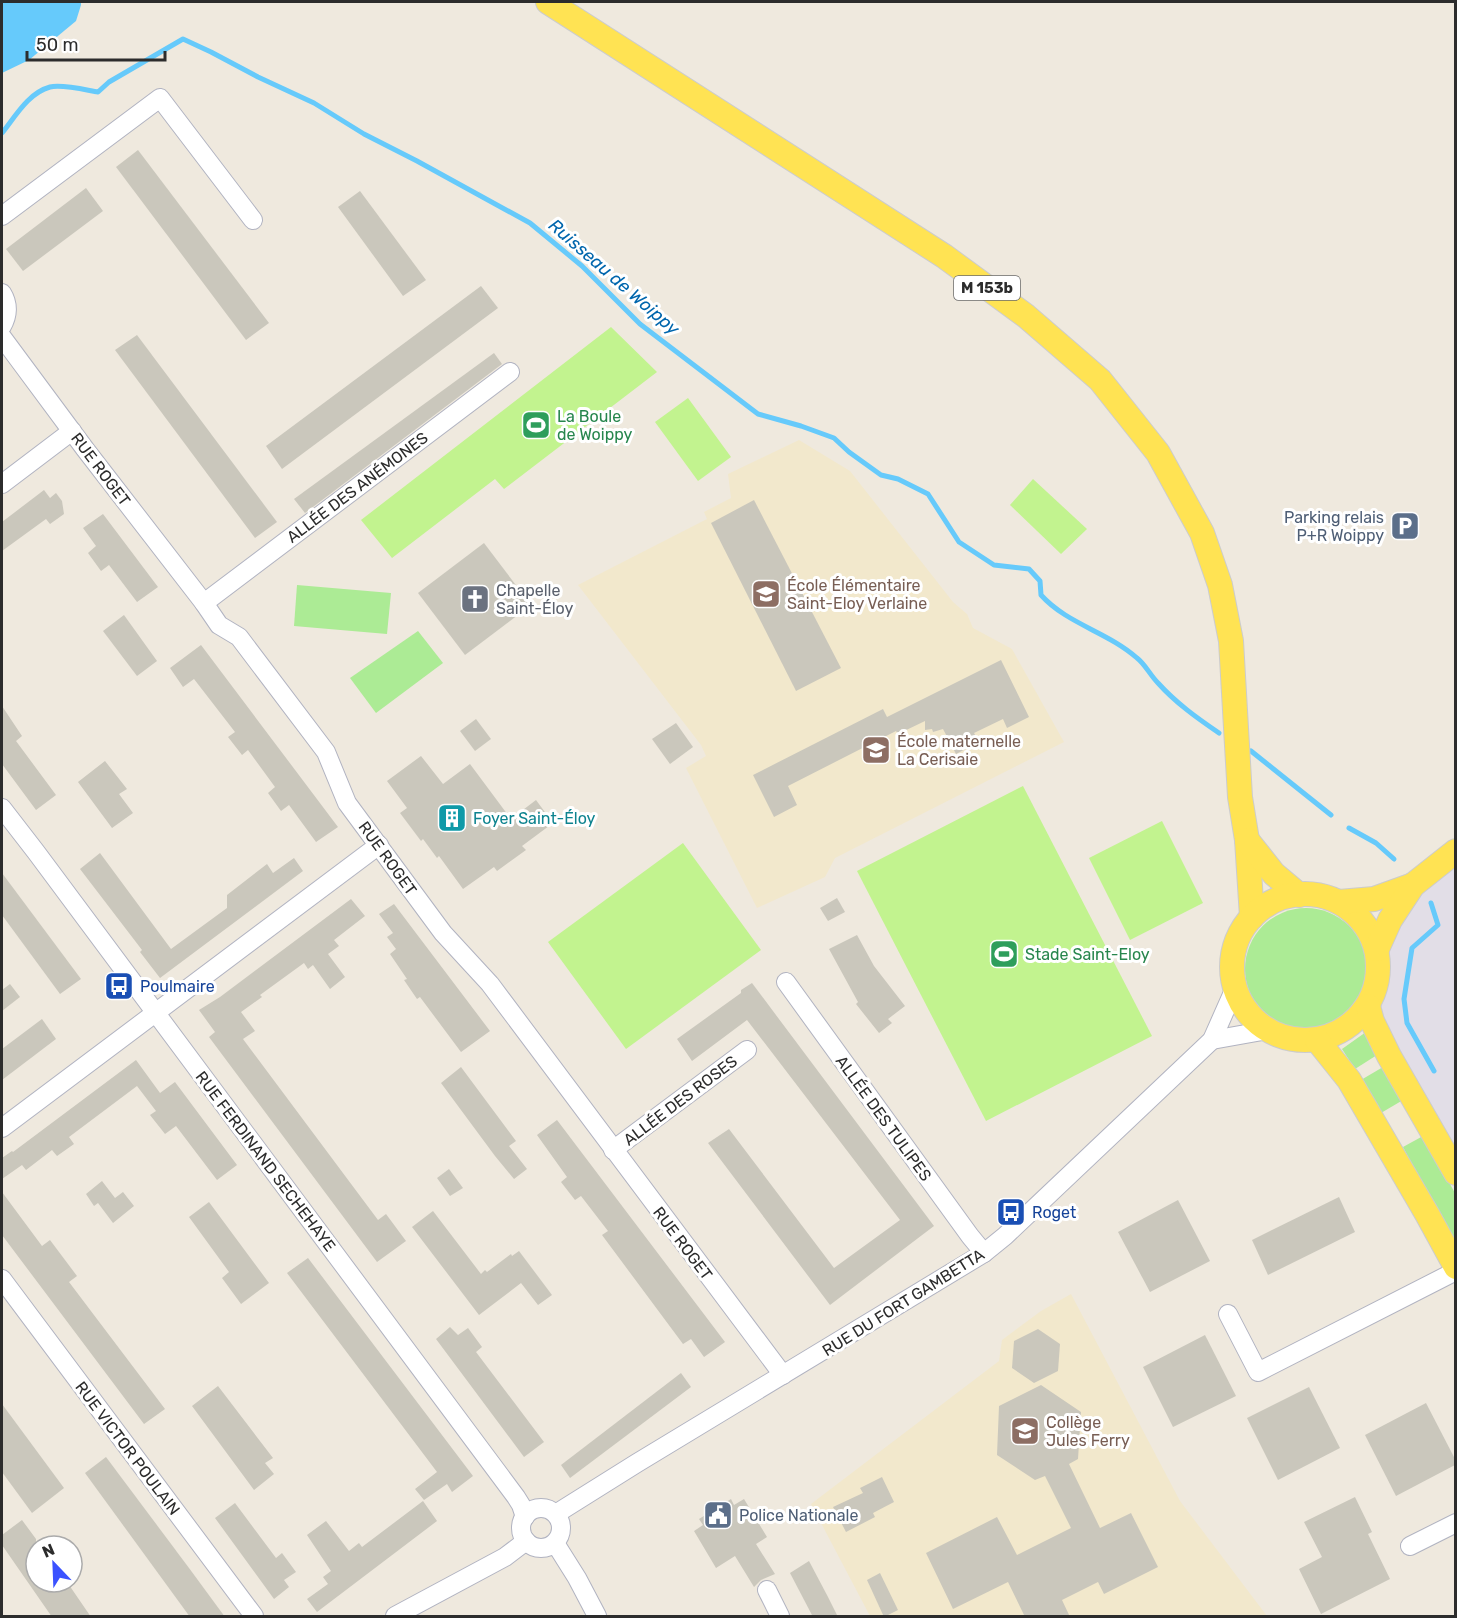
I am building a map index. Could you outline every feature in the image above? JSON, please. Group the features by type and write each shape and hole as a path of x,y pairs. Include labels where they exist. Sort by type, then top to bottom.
{"main road":[{"name":"M 153b","path":"548,2 944,256 1026,316 1100,380 1158,453 1202,533 1220,585 1231,641 1240,797 1247,840 1252,917"},
{"name":"M 153b","path":"1247,840 1274,874 1299,895"},
{"path":"1377,949 1390,920 1413,885 1455,851"},
{"path":"1339,902 1374,899 1413,885"},
{"path":"1311,894 1339,902 1356,914 1368,930 1377,949 1378,977 1375,992 1368,1006 1356,1020 1338,1033 1317,1040 1292,1039 1268,1030 1242,1005 1235,988 1232,969 1234,950 1241,932 1252,917 1266,906 1282,898 1311,894"},
{"path":"1368,1006 1372,1021 1389,1056 1455,1173"},
{"path":"1317,1040 1349,1080 1422,1204 1455,1269"}],"street":[{"path":"2,216 160,98 253,220"},
{"path":"2,293 7,306 7,316 2,326"},
{"name":"RUE ROGET","path":"2,337 219,625 239,636 326,752 347,802 378,845 443,933 490,984 783,1376"},
{"name":"ALLÉE DES ANÉMONES","path":"204,603 510,372"},
{"path":"2,483 72,431"},
{"name":"RUE FERDINAND SECHEHAYE","path":"4,815 155,1012 502,1478 521,1505 525,1517"},
{"path":"2,1128 378,845"},
{"name":"ALLÉE DES TULIPES","path":"786,982 984,1253"},
{"name":"RUE DU FORT GAMBETTA","path":"556,1515 637,1463 984,1253 1012,1230 1212,1040 1235,988"},
{"path":"1212,1040 1268,1030"},
{"name":"ALLÉE DES ROSES","path":"613,1150 747,1050"},
{"path":"1228,1314 1258,1372 1455,1269"},
{"name":"RUE VICTOR POULAIN","path":"2,1279 254,1617"},
{"path":"534,1509 552,1511 556,1515 561,1526 559,1538 555,1543 543,1548 526,1541 521,1529 525,1517 534,1509"},
{"path":"1410,1546 1455,1522"},
{"path":"395,1617 505,1557 526,1541"},
{"path":"555,1543 597,1617"},
{"path":"767,1590 780,1617"}],"shaded area":[{"path":"799,440 850,471 953,602 967,614 973,628 1012,649 1064,742 835,858 825,877 757,908 686,768 706,756 701,745 578,585 707,519 704,512 731,498 728,474"},
{"path":"1455,851 1455,1173 1368,1006 1375,992 1378,977 1377,949"},
{"name":"Collège Jules Ferry","path":"1071,1294 1180,1501 1267,1616 870,1616 811,1504 999,1361 1002,1340 1041,1311"}],"green space":[{"name":"La Boule de Woippy","path":"611,327 657,372 504,489 495,479 392,558 361,520"},
{"path":"688,398 731,457 698,481 655,422"},
{"path":"1033,479 1087,529 1061,554 1010,505"},
{"path":"297,585 391,593 387,634 294,626"},
{"path":"418,631 443,663 376,713 350,678"},
{"name":"Stade Saint-Eloy","path":"1023,786 1152,1036 986,1121 857,871"},
{"path":"1162,821 1203,903 1130,940 1089,858"},
{"path":"683,843 761,950 626,1049 548,942"},
{"path":"1306,908 1329,912 1349,926 1363,946 1367,969 1363,992 1349,1012 1329,1026 1306,1030 1283,1026 1263,1012 1249,992 1245,969 1249,946 1263,926 1283,912"},
{"path":"1366,1032 1377,1055 1355,1069 1342,1049"},
{"path":"1383,1067 1403,1100 1381,1113 1361,1080"},
{"path":"1423,1136 1455,1193 1455,1243 1403,1147"}],"water":[{"path":"2,2 81,2 81,5 76,21 29,60 2,73"}],"building":[{"path":"138,150 269,323 246,340 116,167"},
{"path":"86,188 103,211 23,271 6,249"},
{"path":"360,191 426,280 403,296 338,207"},
{"path":"481,286 498,308 282,469 266,446"},
{"path":"137,335 277,522 255,538 115,350"},
{"path":"494,353 502,364 305,513 294,499"},
{"path":"44,490 50,498 56,493 62,501 64,514 50,524 46,519 2,551 2,522"},
{"path":"754,500 841,668 796,691 711,523"},
{"path":"103,514 158,587 137,602 109,565 101,571 88,553 96,546 83,528"},
{"name":"Chapelle Saint-Éloy","path":"484,543 531,605 465,655 418,593"},
{"path":"124,615 157,661 137,676 103,631"},
{"path":"201,645 338,827 316,842 289,805 281,811 268,793 275,787 248,750 242,755 228,737 235,732 194,679 183,687 170,668"},
{"path":"1001,660 1029,717 1007,728 1003,719 974,733 979,742 956,754 943,729 933,732 932,729 925,730 925,721 898,734 896,731 788,786 797,805 774,817 753,775 883,709 887,717"},
{"path":"2,706 22,736 16,741 56,795 36,810 2,764"},
{"path":"476,719 491,739 475,751 460,731"},
{"path":"676,723 693,747 670,764 652,739"},
{"name":"Foyer Saint-Éloy","path":"421,756 443,784 470,764 511,819 536,800 553,823 522,846 526,850 497,871 494,867 463,889 439,856 437,858 423,839 421,841 400,813 407,808 387,781"},
{"path":"105,761 127,789 119,794 133,813 112,828 78,782"},
{"path":"100,853 171,949 227,908 227,895 267,864 273,873 294,858 303,871 160,978 140,952 142,950 80,869"},
{"path":"2,873 81,979 60,994 2,915"},
{"path":"837,898 845,912 828,921 820,908"},
{"path":"351,899 365,916 334,940 339,946 328,954 345,977 330,989 313,965 308,969 304,963 241,1012 255,1031 243,1039 378,1220 386,1214 406,1241 377,1262 209,1037 215,1032 199,1010 220,997"},
{"path":"394,904 490,1031 461,1052 420,997 417,999 390,954 396,949 387,937 393,933 379,914"},
{"path":"857,935 874,966 905,1006 888,1019 892,1023 879,1033 856,1004 858,1002 829,949"},
{"path":"752,983 934,1226 830,1305 708,1143 729,1129 834,1268 900,1220 747,1020 692,1061 677,1039"},
{"path":"10,984 20,997 2,1011 2,990"},
{"path":"42,1019 56,1039 2,1080 2,1049"},
{"path":"136,1060 160,1093 175,1082 237,1165 217,1180 176,1126 165,1134 150,1115 156,1111 137,1086 69,1137 74,1144 57,1156 52,1150 26,1170 22,1165 2,1179 2,1158"},
{"path":"461,1067 516,1141 509,1146 527,1169 514,1179 441,1083"},
{"path":"557,1120 725,1342 704,1357 691,1339 683,1344 602,1235 608,1231 581,1196 575,1200 561,1182 567,1177 537,1135"},
{"path":"449,1169 463,1188 450,1196 437,1178"},
{"path":"102,1181 115,1198 123,1192 134,1206 113,1223 98,1203 94,1206 86,1194"},
{"path":"2,1192 42,1246 50,1240 77,1276 69,1282 165,1409 144,1424 2,1235"},
{"path":"1339,1197 1355,1232 1268,1275 1252,1240"},
{"path":"1178,1200 1210,1261 1150,1292 1118,1232"},
{"path":"209,1202 269,1283 241,1304 222,1278 229,1272 189,1217"},
{"path":"433,1211 481,1274 519,1251 552,1295 538,1305 521,1283 479,1315 412,1227"},
{"path":"308,1258 473,1476 452,1492 447,1484 424,1500 415,1489 437,1472 287,1273"},
{"path":"450,1327 458,1335 468,1328 482,1347 476,1352 544,1442 524,1457 436,1339"},
{"path":"1038,1329 1060,1344 1058,1371 1034,1383 1012,1368 1014,1341"},
{"path":"1205,1335 1236,1396 1173,1427 1143,1367"},
{"path":"681,1373 691,1387 570,1478 561,1465"},
{"path":"1041,1385 1081,1412 1078,1459 1069,1464 1100,1528 1131,1513 1158,1567 1104,1594 1098,1582 1062,1600 1070,1617 1025,1617 1008,1582 953,1609 926,1553 997,1517 1017,1555 1071,1528 1045,1476 1035,1480 997,1455 999,1406"},
{"path":"218,1386 273,1458 265,1463 274,1474 254,1490 192,1406"},
{"path":"1309,1387 1340,1448 1278,1480 1247,1418"},
{"path":"1426,1403 1455,1459 1455,1465 1396,1496 1365,1435"},
{"path":"2,1404 64,1488 32,1513 2,1472"},
{"path":"106,1457 225,1617 190,1617 85,1473"},
{"path":"882,1477 894,1502 873,1513 875,1517 846,1532 833,1507 863,1493 860,1488"},
{"path":"1355,1497 1372,1532 1368,1534 1390,1579 1321,1614 1299,1569 1322,1557 1304,1522"},
{"path":"731,1499 734,1505 744,1499 767,1537 756,1544 775,1574 761,1580 754,1587 735,1556 716,1568 694,1531 703,1525 699,1519"},
{"path":"423,1501 437,1521 317,1612 307,1599 328,1584 323,1577 331,1571 307,1535 326,1521 349,1551 359,1543 362,1547"},
{"path":"235,1503 276,1558 282,1553 296,1572 284,1580 289,1587 274,1599 215,1518"},
{"path":"22,1520 32,1534 24,1534 24,1577 2,1545 2,1535"},
{"path":"809,1561 838,1617 813,1617 790,1573"},
{"path":"880,1573 898,1610 884,1617 867,1580"},
{"path":"36,1594 75,1594 91,1617 52,1617"}],"waterway":[{"name":"Ruisseau de Woippy","path":"2,133 29,100 42,90 55,86 98,92 109,82 183,39 211,52 314,103 364,134 530,223 582,266 640,324 758,414 834,438 881,475 898,479 928,494 959,542 994,565 1029,569 1040,581 1041,595 1051,605 1126,649 1140,660 1172,697 1219,733"},
{"name":"Ruisseau de Woippy","path":"1251,751 1331,815"},
{"name":"Ruisseau de Woippy","path":"1349,828 1376,843 1394,859"},
{"name":"Ruisseau de Woippy","path":"1431,903 1438,925 1412,948 1404,999 1407,1023 1434,1071"}],"place":[{"name":"La Boule de Woippy","path":"536,425"},
{"name":"Parking relais P+R Woippy","path":"1405,526"},
{"name":"École Élémentaire Saint-Eloy Verlaine","path":"766,594"},
{"name":"Chapelle Saint-Éloy","path":"475,599"},
{"name":"École maternelle La Cerisaie","path":"876,750"},
{"name":"Foyer Saint-Éloy","path":"452,818"},
{"name":"Stade Saint-Eloy","path":"1004,954"},
{"name":"Poulmaire","path":"119,986"},
{"name":"Roget","path":"1011,1212"},
{"name":"Collège Jules Ferry","path":"1025,1431"},
{"name":"Police Nationale","path":"718,1515"}]}
